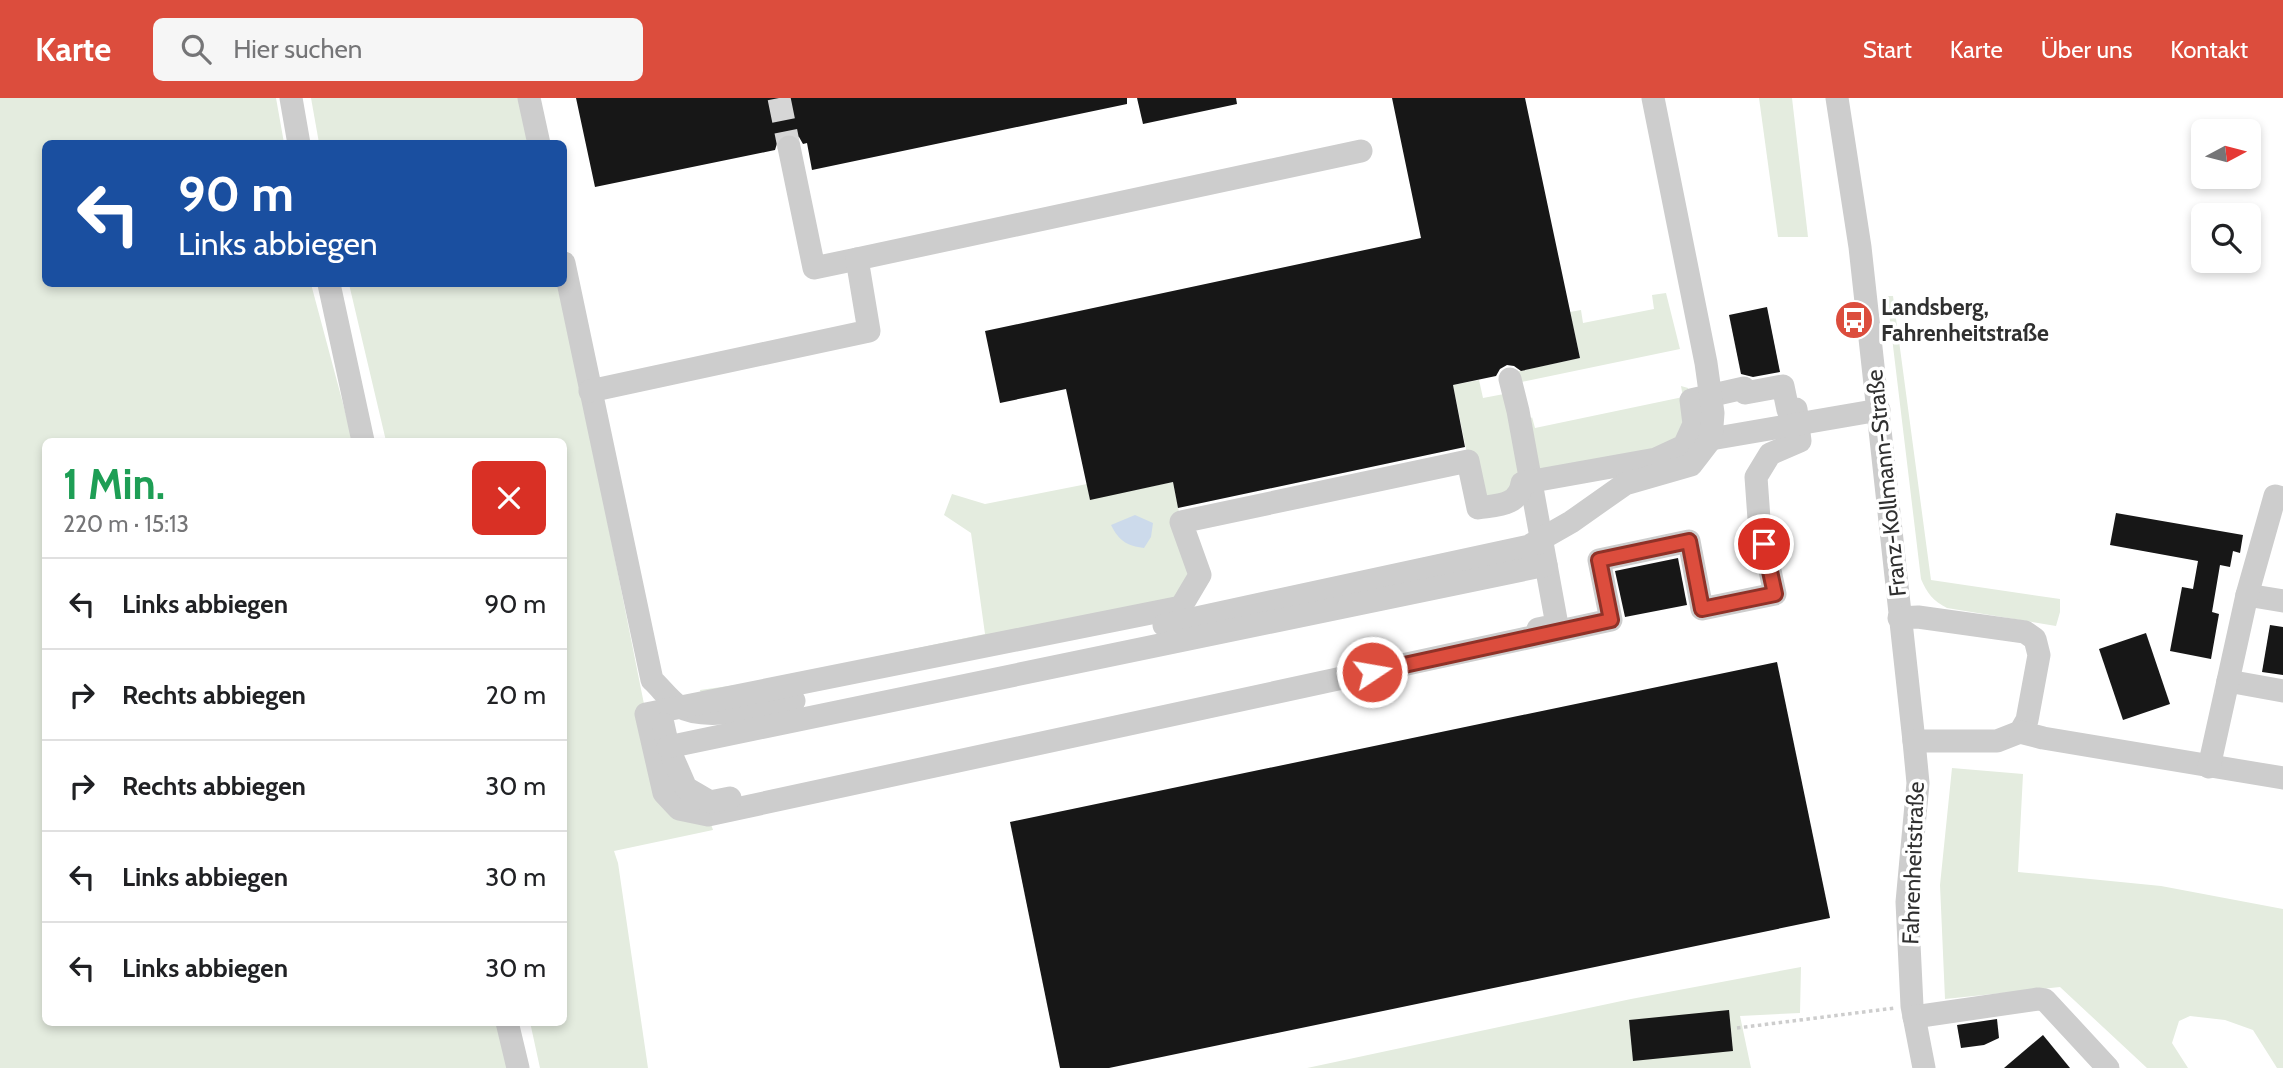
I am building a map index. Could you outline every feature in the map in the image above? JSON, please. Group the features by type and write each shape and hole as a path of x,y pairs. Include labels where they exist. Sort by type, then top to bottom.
{"street":[{"path":"291,98 298,140"},
{"path":"530,98 538,140"},
{"path":"670,709 699,713 748,710 983,660 1147,629 1529,546 1571,522 1625,484 1690,465 1711,439 1713,413 1653,98"},
{"name":"Franz-Kollmann-Straße","path":"1837,98 1860,247 1914,741"},
{"path":"789,147 814,268 1361,151"},
{"path":"590,391 869,331 857,259"},
{"path":"567,278 652,680 670,709 668,747 686,788 710,802 1557,625 1510,379"},
{"path":"329,287 362,438"},
{"path":"1783,386 1788,410 1796,409 1800,441 1770,454 1756,477 1759,519 1775,594 1702,609 1689,541 1599,560 1611,620 708,815 679,809 664,793 646,714 1181,607 1200,575 1181,522 1468,461 1478,508 1511,503 1521,492 1522,483 1656,458 1684,446 1694,424 1691,400 1711,396 1744,388 1745,393 1783,386"},
{"path":"1711,439 1879,410"},
{"path":"2209,766 2247,595 2275,496 2283,498"},
{"path":"668,747 1546,565"},
{"path":"2247,595 2283,601"},
{"name":"Franz-Kollmann-Straße","path":"1899,618 1918,617 2025,632 2035,639 2039,656 2027,720 2020,732"},
{"path":"2228,681 2283,691"},
{"path":"1914,741 1997,741 2020,732 2283,778"},
{"name":"Fahrenheitstraße","path":"1914,741 1918,783 1907,902 1913,1012 1924,1068"},
{"path":"1913,1012 2045,1000 2108,1068"},
{"path":"509,1026 518,1068"}],"path":[{"path":"1737,1028 1913,1012"}],"shaded area":[{"path":"0,98 276,98 283,140 42,140 42,287 312,287 352,438 42,438 42,1026 502,1026 511,1068 0,1068"},
{"path":"311,98 523,98 531,140 318,140"},
{"path":"1759,98 1792,98 1808,237 1778,237"},
{"path":"350,287 561,287 646,714 708,815 713,830 614,851 648,1068 540,1068 531,1026 567,1026 567,438 385,438"},
{"path":"1666,293 1680,349 1517,383 1515,372 1580,358 1570,312 1581,310 1583,323 1654,309 1652,295"},
{"path":"1887,296 1893,296 1931,580 2060,599 2056,626 1947,608 1934,599 1923,584"},
{"path":"1479,380 1483,398 1504,394 1522,483 1478,508 1453,385"},
{"path":"1681,386 1688,388 1691,400 1684,446 1538,473 1526,426 1532,417 1535,428 1683,397"},
{"path":"1173,482 1181,522 1200,575 1181,607 703,703 700,690 750,683 985,634 971,533 944,515 952,494 985,504 1087,484 1090,499"},
{"path":"1952,768 2023,774 2018,872 2161,886 2283,909 2283,1068 2277,1068 2253,1030 2225,1020 2190,1016 2179,1021 2172,1043 2188,1068 2147,1068 2060,987 1945,999 1940,885"},
{"path":"1801,967 1800,1013 1740,1016 1751,1068 1307,1068 1631,999"}],"water":[{"path":"1135,515 1153,523 1151,537 1144,548 1124,542 1111,525"}],"building":[{"path":"576,98 1127,98 1127,104 812,170 807,143 803,144 799,137 787,133 779,137 775,150 595,187"},
{"path":"1137,98 1236,98 1237,104 1143,124"},
{"path":"1392,98 1525,98 1580,358 1521,371 1507,365 1500,369 1496,376 1453,385 1465,447 1178,508 1173,482 1090,500 1066,389 1000,403 985,331 1421,238"},
{"path":"1767,307 1780,372 1753,377 1741,374 1729,315"},
{"path":"2116,513 2243,535 2240,553 2233,551 2230,567 2220,565 2212,612 2219,614 2211,659 2170,651 2182,587 2193,589 2198,561 2110,545"},
{"path":"1678,558 1687,605 1625,617 1615,571"},
{"path":"2270,625 2283,627 2283,675 2262,672"},
{"path":"2146,633 2170,704 2123,720 2099,649"},
{"path":"1777,662 1830,918 1109,1068 1060,1068 1010,822"},
{"path":"1729,1010 1733,1051 1633,1061 1629,1020"},
{"path":"1997,1019 1999,1038 1984,1045 1961,1048 1957,1025"},
{"path":"2043,1035 2070,1068 2004,1068"}],"tunnel":[{"path":"779,98 789,147"}],"place":[{"name":"Landsberg, Fahrenheitstraße","path":"1854,320"}],"route":[{"path":"1372,672 1611,620 1599,560 1689,541 1702,609 1775,594 1764,544"}]}
